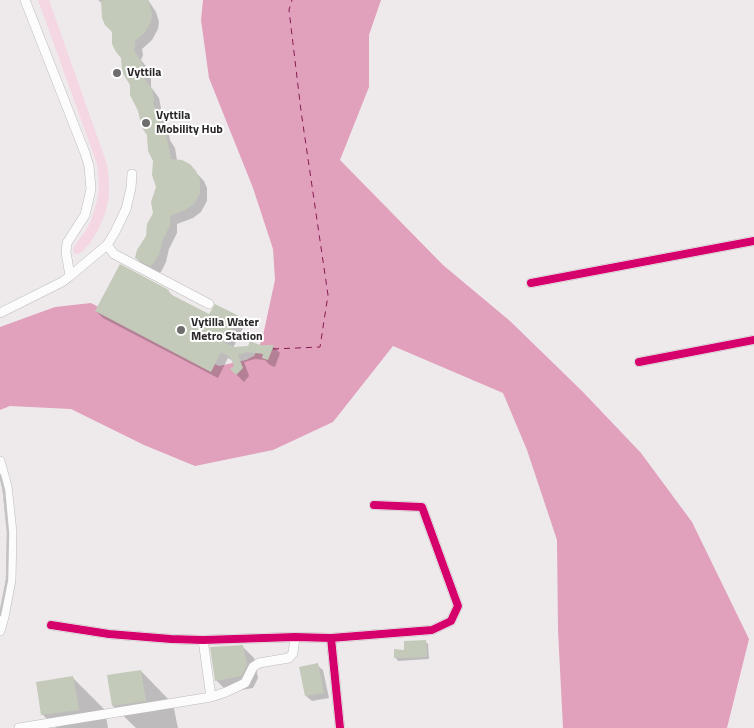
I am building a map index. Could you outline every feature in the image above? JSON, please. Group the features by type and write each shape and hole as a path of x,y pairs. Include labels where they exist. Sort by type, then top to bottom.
{"street":[{"path":"25,0 89,166 91,189 85,214 67,243 66,252 70,276"},
{"path":"0,312 62,282 107,245 126,208 132,174"},
{"path":"531,283 754,241"},
{"path":"107,245 114,254 209,304"},
{"path":"639,362 754,340"},
{"path":"0,461 7,486 12,532 11,580 0,631"},
{"path":"52,625 109,634 203,640 295,637 331,638 432,630 451,621 458,606 422,507 374,505"},
{"path":"19,728 211,697 245,683 253,667 259,663 289,658 293,653 295,637"},
{"path":"331,638 340,728"},
{"path":"203,640 211,697"}],"shaded area":[{"path":"38,0 49,0 107,164 109,197 105,214 90,243 82,252 77,254 74,253 73,249 91,221 98,197 97,164"},
{"path":"203,0 381,0 369,35 369,87 340,160 443,265 510,321 583,392 641,453 692,522 749,639 727,728 563,728 558,630 557,540 527,450 503,393 393,346 333,422 273,450 195,466 144,445 71,409 10,406 0,410 0,327 55,307 91,303 219,366 246,360 254,356 262,340 275,280 273,249 253,188 209,78 201,20"}],"building":[{"path":"101,0 147,0 149,3 152,14 151,21 145,32 135,41 134,51 141,60 144,78 152,89 153,104 161,119 171,159 182,160 190,164 200,180 200,193 194,204 170,216 170,225 162,241 159,254 150,266 135,258 137,250 146,236 147,224 153,213 151,202 156,187 152,175 153,161 148,151 147,135 142,128 138,111 130,95 130,85 122,72 121,58 112,44 112,32 105,25 102,18"},
{"name":"Vytilla Water Metro Station","path":"120,264 169,290 168,293 209,314 215,304 239,316 225,343 234,347 248,346 250,341 260,345 274,345 268,360 262,358 263,354 247,352 238,355 243,368 236,375 230,369 234,366 230,357 221,352 211,372 95,311"},
{"path":"426,640 427,657 394,658 394,649 404,650 404,641"},
{"path":"243,645 247,665 241,676 215,681 210,647"},
{"path":"318,663 324,693 305,696 299,667"},
{"path":"141,670 146,701 112,706 107,675"},
{"path":"73,676 79,710 41,715 36,682"}],"ferry route":[{"path":"273,349 320,347 328,295 301,111 289,10 292,0"}],"railway":[{"path":"0,475 4,490 8,533 7,580 0,615"}],"cycle path":[{"path":"531,283 754,241"},
{"path":"639,362 754,340"},
{"path":"331,638 432,630 451,621 458,606 422,507 374,505"},
{"path":"51,625 109,634 171,639 331,638 340,728"}],"place":[{"name":"Vyttila","path":"117,73"},
{"name":"Vyttila Mobility Hub","path":"146,123"},
{"name":"Vytilla Water Metro Station","path":"181,330"}]}
